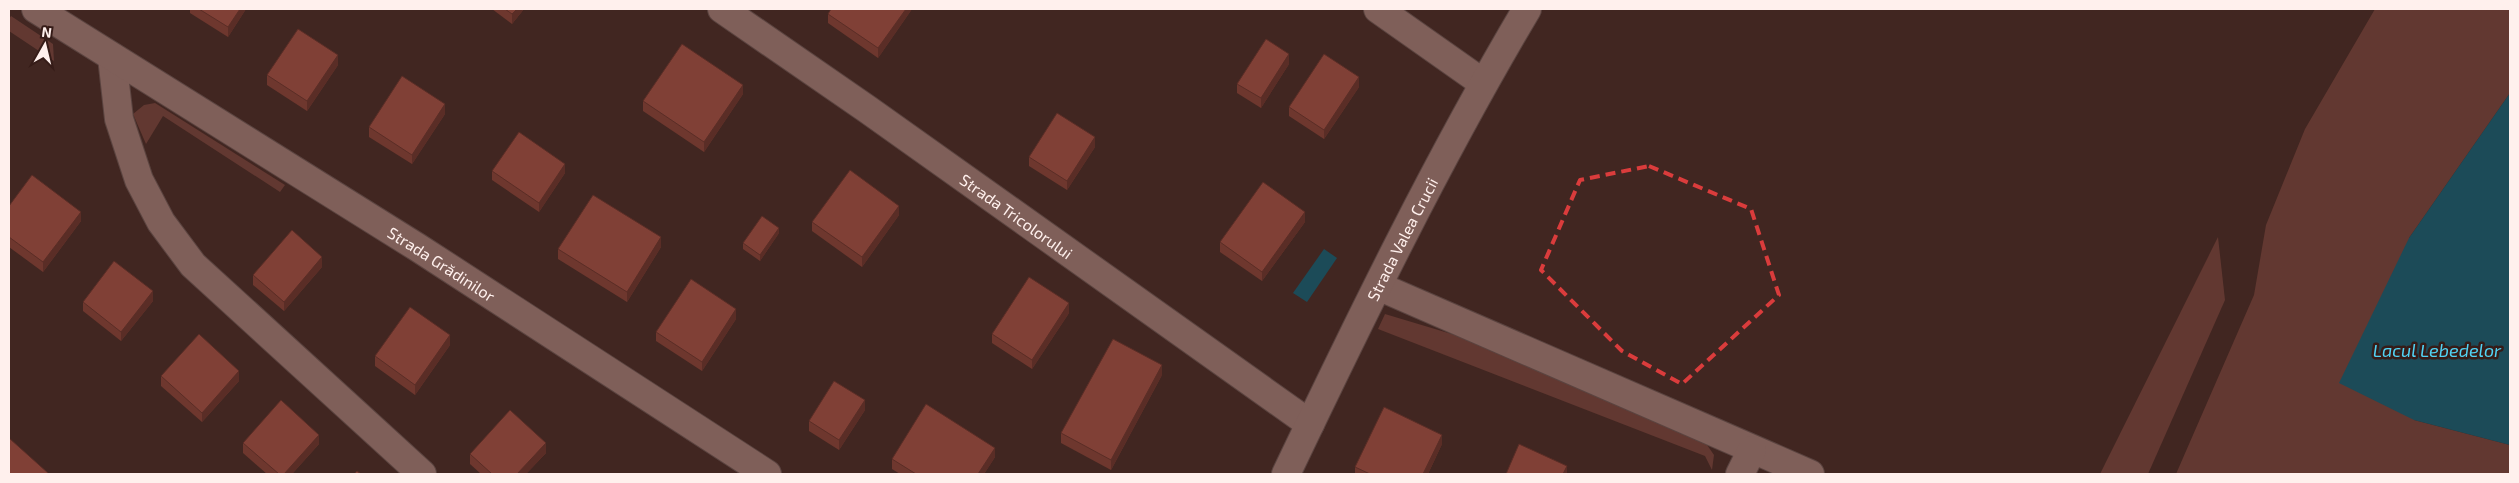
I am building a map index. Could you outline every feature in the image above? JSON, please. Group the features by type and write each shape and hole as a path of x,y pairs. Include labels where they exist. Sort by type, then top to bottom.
{"street":[{"name":"Strada Grădinilor","path":"36,9 417,247 767,474"},
{"name":"Strada Tricolorului","path":"722,9 884,120 1310,424"},
{"path":"1378,9 1483,83"},
{"name":"Strada Valea Crucii","path":"1286,474 1378,286 1483,83 1528,9"},
{"path":"112,57 119,119 139,180 161,222 193,265 422,474"},
{"path":"1378,286 1810,474"},
{"path":"1740,474 1752,450"}],"highlighted area":[{"path":"1649,166 1751,209 1779,295 1682,384 1622,351 1541,270 1580,180"}],"shaded area":[{"path":"2375,9 2510,9 2510,93 2409,238 2414,420 2510,445 2510,474 2176,474 2254,295 2266,225 2305,129"},
{"path":"11,16 53,44 54,61 9,31 9,19"},
{"path":"155,103 285,185 280,192 163,116 146,144 133,114 144,105"},
{"path":"2218,237 2225,300 2148,474 2100,474"},
{"path":"1385,314 1495,347 1703,439 1714,455 1712,470 1705,456 1378,329"}],"water":[{"name":"Lacul Lebedelor","path":"2510,93 2510,445 2414,420 2339,383 2409,238"},
{"path":"1324,249 1337,258 1307,302 1293,293"}],"building":[{"path":"199,9 240,9 228,27"},
{"path":"505,9 517,9 512,14"},
{"path":"831,9 906,9 878,48 828,14"},
{"path":"298,29 338,55 307,101 267,75"},
{"path":"1266,39 1289,54 1261,98 1237,84"},
{"path":"682,44 743,85 704,142 643,101"},
{"path":"1324,54 1359,77 1324,130 1289,107"},
{"path":"402,76 445,104 412,155 369,127"},
{"path":"1057,113 1095,137 1067,181 1029,157"},
{"path":"519,132 565,164 539,203 492,171"},
{"path":"850,170 899,206 862,257 812,222"},
{"path":"32,175 81,212 43,262 9,237 9,206"},
{"path":"1263,182 1305,212 1262,272 1220,242"},
{"path":"593,195 661,237 627,292 558,249"},
{"path":"762,216 779,228 760,255 743,243"},
{"path":"292,230 322,257 284,302 253,275"},
{"path":"114,261 153,291 121,332 83,302"},
{"path":"1029,277 1069,303 1032,360 992,334"},
{"path":"691,279 736,309 702,362 656,332"},
{"path":"410,307 450,335 415,385 375,356"},
{"path":"199,334 239,371 202,413 161,376"},
{"path":"1113,339 1162,365 1111,460 1061,433"},
{"path":"834,381 865,400 839,440 809,421"},
{"path":"281,400 319,435 284,474 279,474 243,443"},
{"path":"926,404 995,448 978,474 916,474 892,459"},
{"path":"1384,407 1442,435 1423,474 1370,474 1355,467"},
{"path":"510,410 546,443 517,474 492,474 470,454"},
{"path":"9,438 48,473 9,474"},
{"path":"1519,444 1567,466 1563,474 1506,474"}]}
